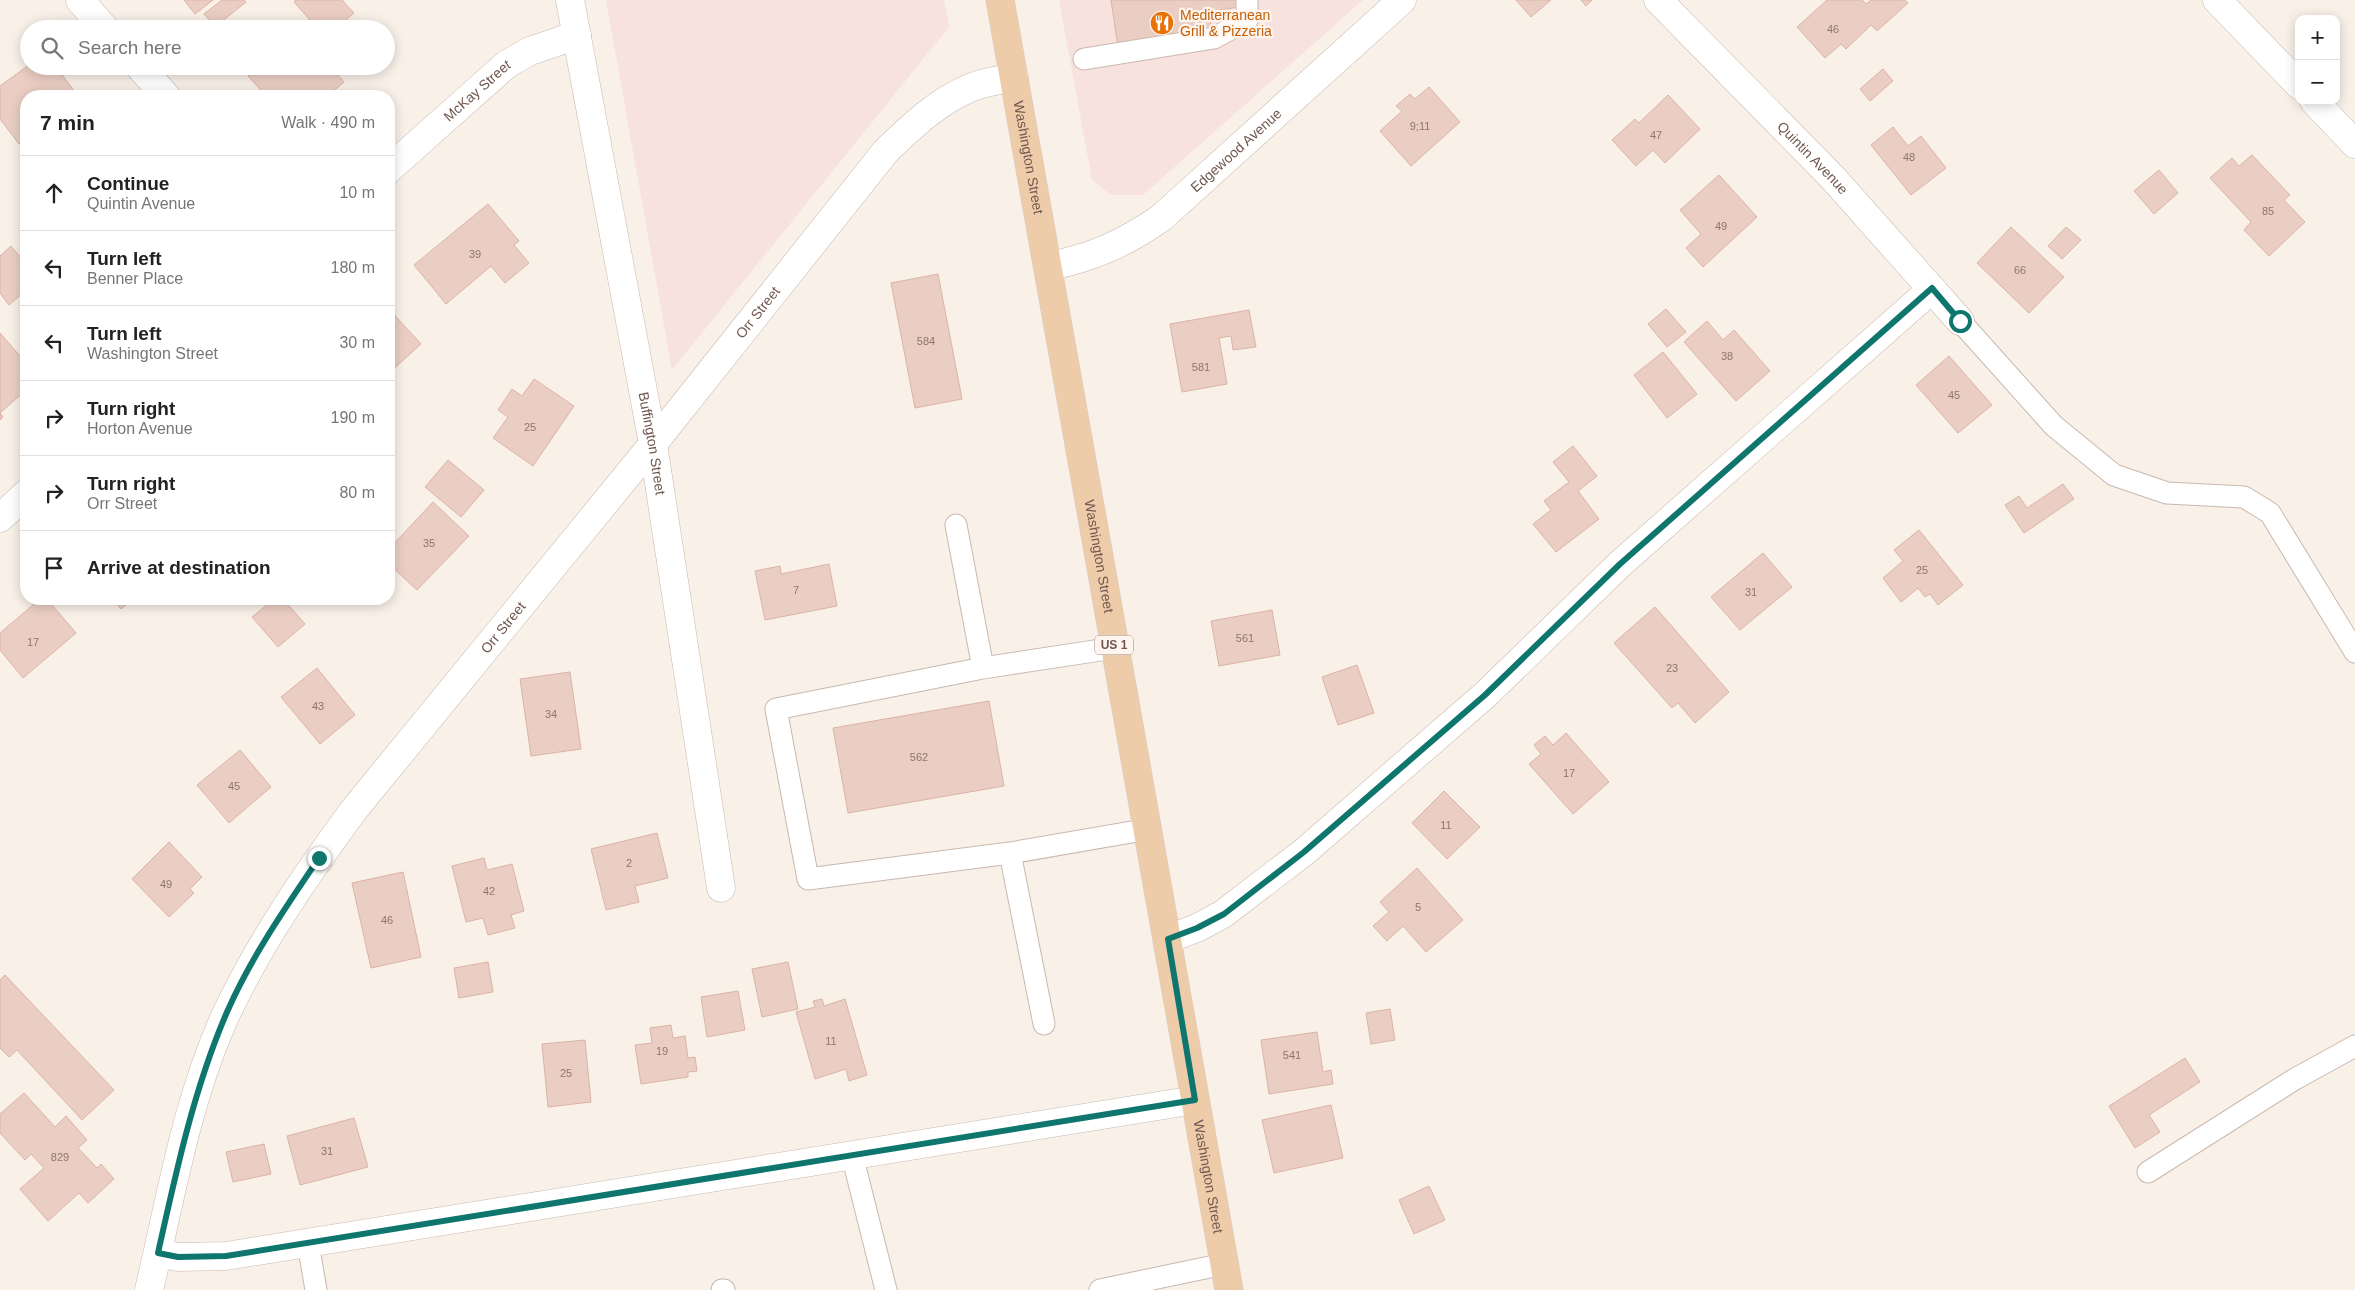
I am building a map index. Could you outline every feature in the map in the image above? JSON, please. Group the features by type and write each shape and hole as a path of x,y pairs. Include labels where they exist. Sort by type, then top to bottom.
{"main road":[{"name":"Washington Street","path":"1000,0 1049,266 1114,648 1149,829 1227,1277"}],"street":[{"path":"80,0 98,20"},
{"name":"Buffington Street","path":"570,0 653,444 721,888"},
{"name":"Edgewood Avenue","path":"1049,266 1080,260 1109,250 1137,235 1161,218 1402,0"},
{"name":"Quintin Avenue","path":"1658,0 1833,178 1960,321"},
{"path":"2217,0 2295,81"},
{"name":"McKay Street","path":"395,164 507,64 546,44 577,35"},
{"path":"147,75 161,90"},
{"name":"Orr Street","path":"149,1290 178,1166 208,1060 227,1011 253,960 285,908 353,811 653,444 886,151 912,125 941,103 973,86 1014,77"},
{"path":"2318,105 2355,144"},
{"path":"1168,939 1197,928 1224,914 1304,852 1485,695 1620,564 1932,288"},
{"path":"0,518 20,500"},
{"path":"158,1253 178,1257 201,1258 308,1243 1195,1100"}],"lane":[{"path":"1084,59 1214,38 1247,20 1247,0"},
{"path":"1960,321 2054,426 2114,475 2167,493 2244,497 2270,513 2355,652"},
{"path":"956,525 983,668"},
{"path":"1114,648 983,668 776,708 808,879 1010,853 1149,829"},
{"path":"1010,853 1044,1024"},
{"path":"2148,1172 2295,1079 2355,1046"},
{"path":"852,1155 886,1290"},
{"path":"308,1243 316,1290"},
{"path":"1100,1290 1227,1277"}],"shaded area":[{"path":"606,0 944,0 949,27 672,370"},
{"path":"1059,0 1363,0 1143,195 1111,195 1092,180"}],"building":[{"path":"184,0 213,0 195,14"},
{"path":"222,0 244,0 246,2 224,20 209,20 204,14"},
{"path":"296,0 342,0 354,13 346,20 310,20 294,2"},
{"name":"Mediterranean Grill & Pizzeria","path":"1111,0 1237,0 1238,7 1209,12 1212,34 1118,47"},
{"path":"1516,0 1551,0 1531,17"},
{"path":"1581,0 1592,0 1586,6"},
{"path":"1827,0 1862,0 1866,4 1871,0 1904,0 1908,3 1877,31 1871,25 1846,49 1841,44 1825,58 1797,27"},
{"path":"1883,69 1893,81 1870,101 1860,89"},
{"path":"20,72 20,75 62,75 73,90 20,90 19,144 0,119 0,86"},
{"path":"338,75 344,82 335,90 261,90 248,76"},
{"path":"1429,87 1460,122 1411,166 1380,131 1402,111 1396,106 1410,94 1415,99"},
{"path":"1668,95 1700,129 1665,163 1653,150 1636,166 1612,140 1635,119 1639,123"},
{"path":"1893,127 1908,146 1921,136 1946,168 1911,195 1871,145"},
{"path":"2252,155 2290,195 2284,200 2305,222 2269,256 2244,230 2251,222 2210,178 2232,158 2239,166"},
{"path":"2159,170 2178,193 2154,214 2134,191"},
{"path":"1719,175 1757,217 1703,267 1686,248 1701,234 1680,210"},
{"path":"488,204 519,241 514,245 529,263 505,283 491,266 446,304 414,265"},
{"path":"2011,227 2064,277 2029,313 1977,263"},
{"path":"2066,227 2081,240 2062,259 2048,246"},
{"path":"11,246 20,257 20,295 9,305 0,293 0,256"},
{"path":"938,274 962,399 915,408 891,283"},
{"path":"1666,309 1686,332 1667,347 1648,324"},
{"path":"1249,310 1256,347 1233,350 1231,336 1219,338 1227,384 1182,392 1170,324"},
{"path":"395,316 421,344 395,368"},
{"path":"1707,321 1723,340 1734,330 1770,371 1736,401 1684,342"},
{"path":"0,333 20,356 20,395 0,413"},
{"path":"1663,352 1697,394 1667,418 1634,375"},
{"path":"1949,356 1992,405 1958,433 1916,385"},
{"path":"534,379 574,406 533,466 493,438 508,417 498,410 512,389 522,396"},
{"path":"1573,446 1597,476 1578,491 1599,519 1556,552 1533,524 1551,510 1544,501 1569,482 1553,462"},
{"path":"448,460 484,490 461,517 425,487"},
{"path":"2063,484 2074,499 2024,533 2005,505 2019,496 2027,508"},
{"path":"433,502 469,536 417,590 395,570 395,543"},
{"path":"1919,530 1963,585 1938,605 1930,594 1925,597 1918,588 1901,602 1883,578 1903,561 1894,550"},
{"path":"1763,553 1792,587 1740,630 1711,597"},
{"path":"829,564 837,606 765,620 755,571 780,566 781,574"},
{"path":"33,605 52,605 76,633 23,678 0,650 0,633"},
{"path":"117,605 126,605 121,609"},
{"path":"267,605 288,605 305,624 278,647 252,617"},
{"path":"1655,607 1729,692 1695,723 1678,703 1672,708 1614,643"},
{"path":"1272,610 1280,655 1219,666 1211,621"},
{"path":"1357,665 1374,713 1338,725 1322,677"},
{"path":"317,668 355,715 320,744 281,697"},
{"path":"570,672 581,749 531,756 520,679"},
{"path":"989,701 1004,786 848,813 833,728"},
{"path":"1566,733 1609,782 1573,814 1529,764 1541,754 1534,745 1545,736 1553,745"},
{"path":"240,750 271,787 229,823 197,785"},
{"path":"1444,791 1480,827 1447,859 1412,823"},
{"path":"657,833 668,878 635,886 639,902 606,910 591,849"},
{"path":"169,842 202,877 190,889 194,893 169,917 132,879"},
{"path":"484,858 487,870 512,864 524,911 511,915 515,928 488,935 483,918 466,922 452,866"},
{"path":"1417,868 1463,920 1426,952 1403,926 1387,941 1373,926 1389,912 1380,902"},
{"path":"403,872 421,957 371,968 352,883"},
{"path":"488,962 493,992 459,998 454,968"},
{"path":"788,962 798,1009 762,1017 752,969"},
{"path":"5,975 114,1090 82,1120 17,1050 9,1057 0,1048 0,980"},
{"path":"738,991 745,1030 707,1037 701,997"},
{"path":"822,999 824,1006 845,999 867,1075 849,1081 846,1069 815,1079 796,1012 815,1007 813,1001"},
{"path":"1390,1009 1395,1040 1371,1044 1366,1013"},
{"path":"671,1025 673,1038 685,1036 688,1058 695,1057 697,1071 688,1072 688,1077 641,1084 635,1045 652,1043 650,1028"},
{"path":"1317,1032 1323,1072 1331,1070 1333,1084 1269,1094 1261,1040"},
{"path":"585,1040 591,1102 548,1107 542,1044"},
{"path":"2185,1058 2200,1082 2149,1115 2160,1132 2135,1148 2109,1106"},
{"path":"24,1093 55,1127 66,1116 87,1140 78,1148 97,1168 101,1164 114,1179 88,1203 79,1193 48,1221 20,1189 44,1168 31,1154 25,1160 0,1133 0,1114"},
{"path":"1331,1105 1343,1158 1274,1173 1262,1120"},
{"path":"354,1118 368,1167 300,1185 287,1136"},
{"path":"264,1144 271,1174 233,1182 226,1152"},
{"path":"1429,1186 1445,1220 1414,1234 1399,1200"}],"place":[{"name":"Mediterranean Grill & Pizzeria","path":"1162,23"}],"route":[{"path":"319,858 253,960 227,1011 208,1060 192,1111 158,1253 178,1257 226,1256 1195,1100 1168,939 1197,928 1224,914 1304,852 1485,695 1620,564 1932,288 1960,321"}]}
